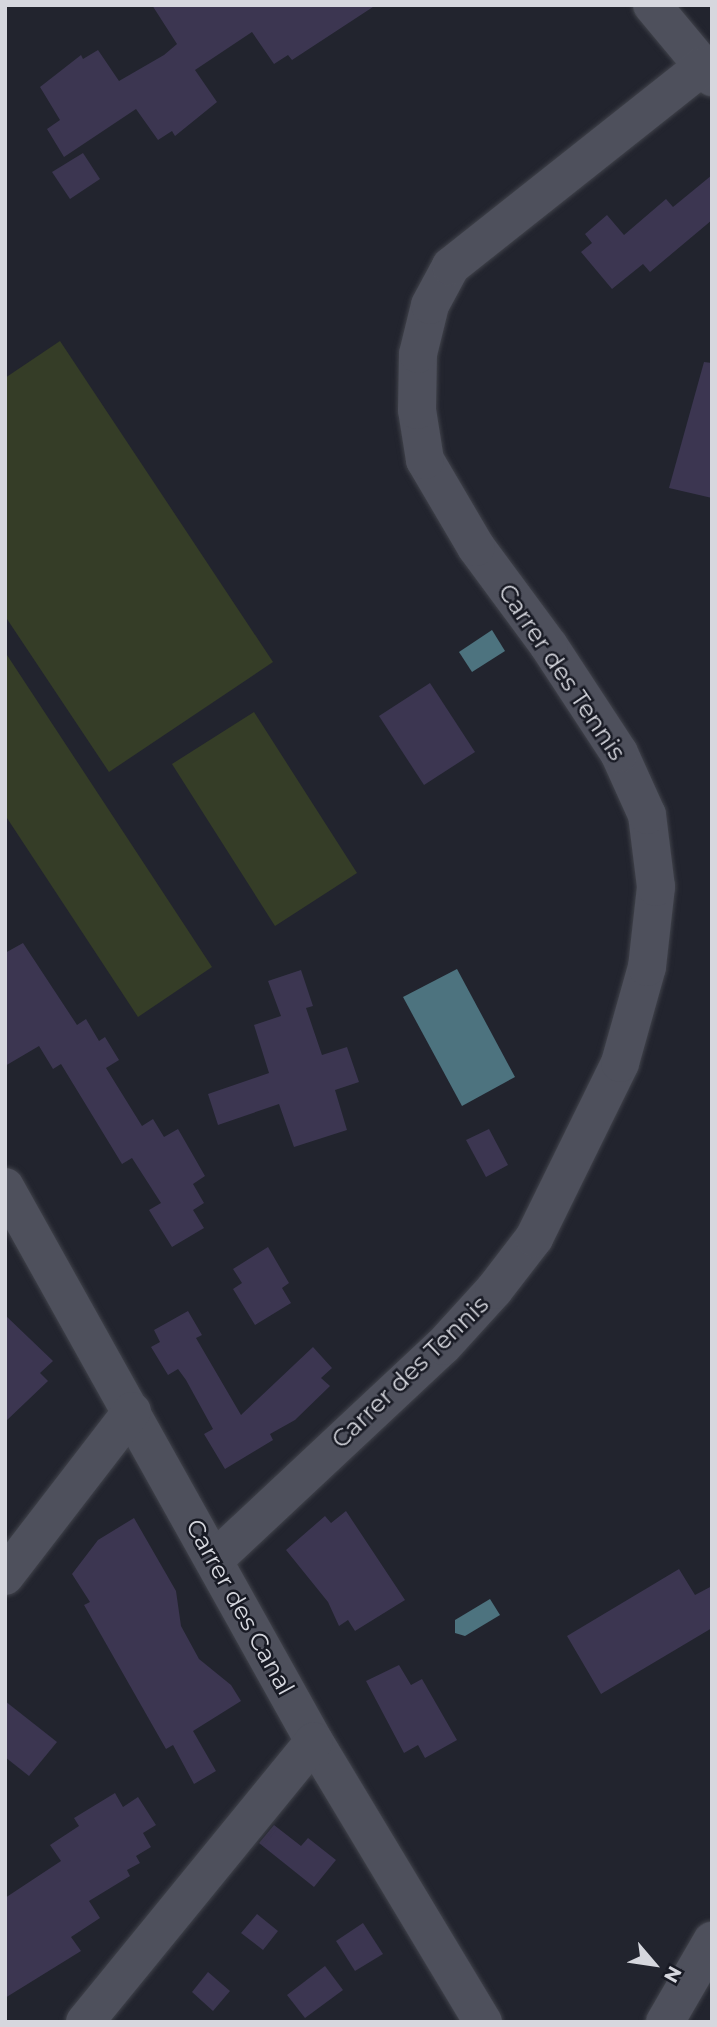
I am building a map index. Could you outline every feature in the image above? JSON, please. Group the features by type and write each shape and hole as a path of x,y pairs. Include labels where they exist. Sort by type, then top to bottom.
{"street":[{"path":"652,5 707,72"},
{"name":"Carrer des Tennis","path":"214,1560 443,1346 494,1290 534,1238 620,1063 648,967 656,887 647,815 619,754 549,646 476,547 425,460 417,410 418,354 429,305 451,266 707,72"},
{"name":"Carrer des Canal","path":"5,1188 314,1741 482,2022"},
{"path":"5,1576 132,1411"},
{"path":"85,2022 314,1741"},
{"path":"665,2022 712,1941"}],"green space":[{"path":"60,341 273,662 109,772 5,616 5,378"},
{"path":"5,652 212,967 138,1017 5,815"},
{"path":"254,712 357,873 275,926 172,764"}],"water":[{"path":"492,630 505,651 472,672 459,652"},
{"path":"457,969 515,1077 462,1106 403,997"},
{"path":"490,1599 500,1615 465,1636 455,1633 455,1620"}],"building":[{"path":"152,5 376,5 292,60 288,55 274,64 252,32 195,70 217,102 175,136 172,131 158,140 136,109 64,157 47,129 60,120 40,87 81,55 83,59 98,50 119,81 164,55 177,44"},
{"path":"83,153 100,179 70,199 52,172"},
{"path":"712,175 712,220 650,272 643,264 612,289 581,252 592,243 585,234 607,215 624,235 666,199 673,207"},
{"path":"704,362 712,363 712,498 669,488"},
{"path":"430,683 475,752 424,785 379,716"},
{"path":"23,943 77,1025 86,1019 99,1041 105,1037 119,1060 106,1068 142,1126 153,1119 164,1137 178,1129 205,1176 193,1184 204,1203 193,1210 204,1228 172,1247 149,1210 161,1203 132,1158 122,1164 61,1064 53,1069 39,1046 5,1066 5,953"},
{"path":"301,970 313,1006 306,1008 322,1055 347,1047 359,1082 335,1090 347,1130 294,1147 279,1104 218,1125 208,1094 269,1073 254,1025 281,1016 268,981"},
{"path":"489,1129 508,1165 486,1177 466,1140"},
{"path":"268,1247 289,1283 282,1288 291,1303 255,1325 233,1289 242,1283 233,1269"},
{"path":"188,1311 202,1335 196,1338 241,1415 313,1347 332,1368 321,1378 330,1386 295,1420 270,1434 273,1440 225,1469 204,1434 213,1429 186,1380 178,1369 168,1375 151,1347 160,1342 154,1330"},
{"path":"5,1315 53,1361 40,1373 48,1381 5,1422"},
{"path":"346,1511 405,1600 355,1631 348,1620 339,1626 328,1602 286,1550 325,1516 331,1523"},
{"path":"134,1518 176,1591 181,1626 199,1659 231,1685 241,1701 193,1731 216,1771 194,1784 173,1745 166,1749 84,1605 90,1602 72,1574 98,1540"},
{"path":"679,1569 695,1595 712,1586 712,1628 601,1694 567,1636"},
{"path":"399,1665 411,1685 422,1679 457,1740 425,1758 418,1745 404,1753 366,1681"},
{"path":"5,1701 57,1742 29,1776 5,1757"},
{"path":"115,1793 123,1807 138,1797 156,1825 143,1833 151,1847 136,1856 140,1863 127,1870 130,1876 89,1901 100,1918 71,1937 81,1951 5,1998 5,1898 61,1861 50,1845 79,1826 74,1818"},
{"path":"274,1825 301,1846 308,1838 336,1860 314,1887 259,1843"},
{"path":"257,1914 278,1931 263,1950 241,1933"},
{"path":"363,1923 383,1954 355,1971 336,1941"},
{"path":"325,1966 343,1990 305,2018 287,1995"},
{"path":"208,1972 230,1991 213,2011 192,1992"}]}
